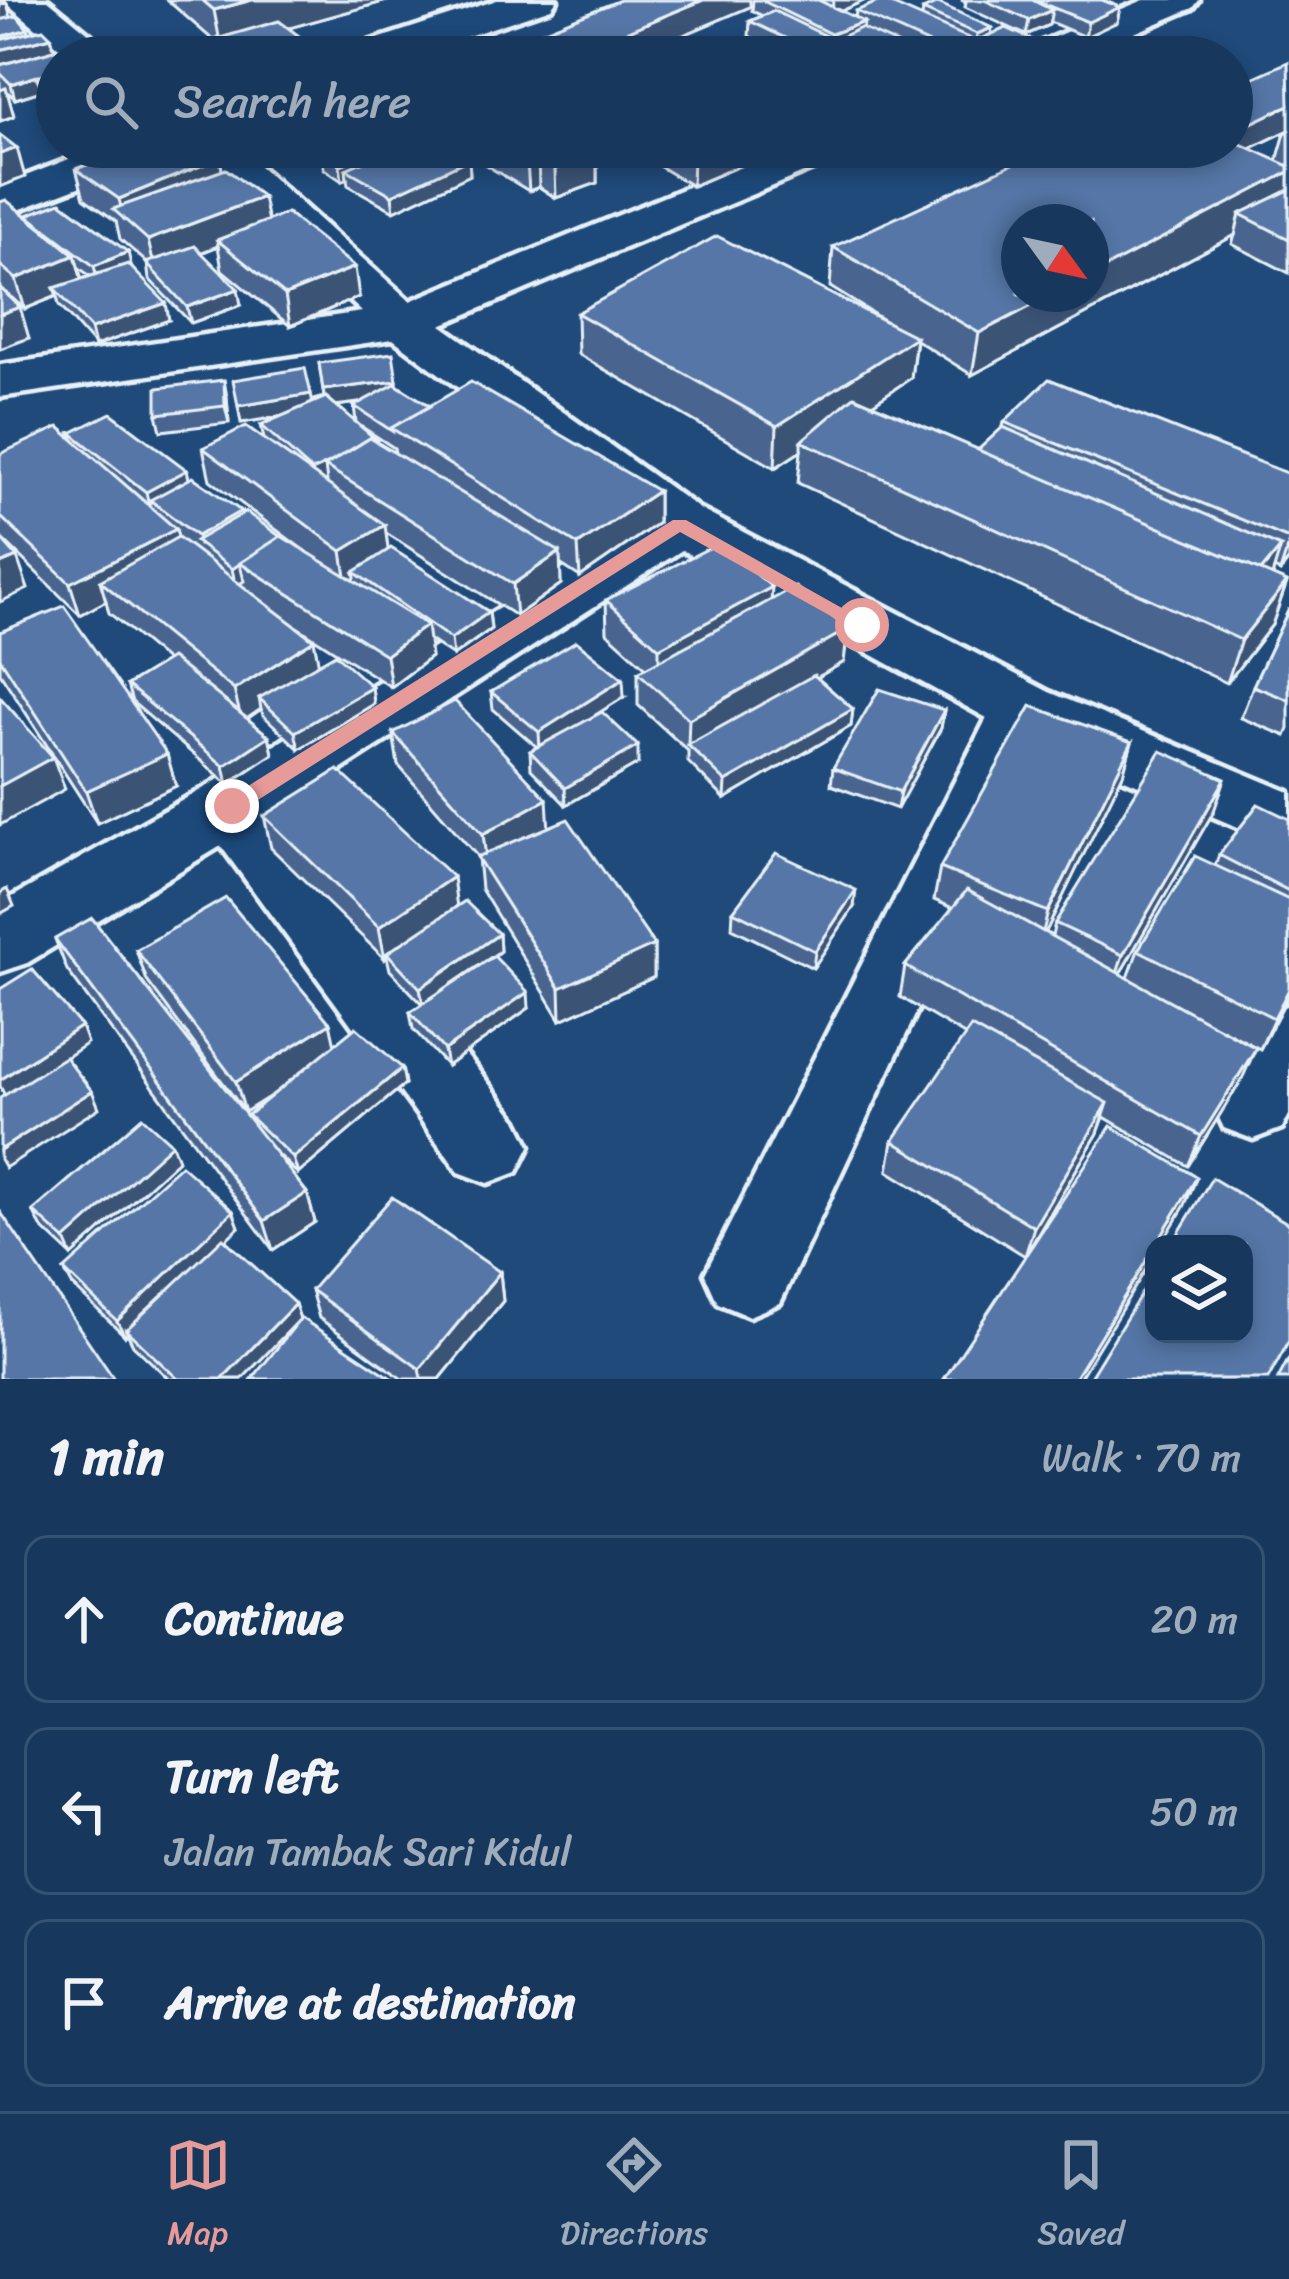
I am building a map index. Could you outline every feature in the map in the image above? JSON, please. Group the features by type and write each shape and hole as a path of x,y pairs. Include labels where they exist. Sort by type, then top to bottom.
{"street":[{"path":"23,0 70,36"},
{"path":"428,36 537,0"},
{"path":"1085,36 1151,4"},
{"path":"0,203 88,168"},
{"path":"234,168 403,322 680,524 1025,709 1289,822"},
{"path":"0,381 403,322 774,168"},
{"path":"0,941 232,806 680,524"},
{"path":"749,1274 1025,709"},
{"path":"232,806 488,1146"}],"building":[{"path":"202,0 252,0 214,10"},
{"path":"620,0 703,0 616,36 530,36"},
{"path":"761,0 818,0 864,22 831,34"},
{"path":"882,0 964,36 912,36 856,11"},
{"path":"984,0 1032,0 1052,10 1029,20"},
{"path":"1034,0 1102,0 1120,7 1088,22"},
{"path":"938,3 992,28 977,34 923,10"},
{"path":"774,11 826,36 781,36 750,21"},
{"path":"17,16 28,29 0,37 0,20"},
{"path":"279,21 299,36 226,36"},
{"path":"861,28 879,36 843,36"},
{"path":"1006,28 1024,36 987,36"},
{"path":"43,29 50,36 36,36 36,41 0,50 0,40"},
{"path":"36,55 36,76 11,84 0,73 0,65"},
{"path":"1288,62 1289,105 1253,122 1253,78"},
{"path":"0,135 17,148 0,154"},
{"path":"1253,150 1289,166 1289,172 1109,266 1109,204 1001,204 1001,312 1020,312 979,333 833,247 1004,168 1253,168"},
{"path":"79,168 195,168 119,199"},
{"path":"348,168 450,168 392,195"},
{"path":"226,169 263,197 148,240 113,209"},
{"path":"1289,190 1289,239 1240,214"},
{"path":"6,200 75,255 16,279 0,265 0,202"},
{"path":"61,202 128,252 94,266 27,215"},
{"path":"287,213 355,267 285,295 217,240"},
{"path":"717,236 916,337 777,426 577,313"},
{"path":"195,246 238,289 187,307 146,263"},
{"path":"128,264 166,303 91,329 54,288"},
{"path":"0,288 20,307 0,314"},
{"path":"393,353 397,381 323,390 319,363"},
{"path":"305,368 311,394 238,406 233,380"},
{"path":"1049,379 1289,474 1289,539 1004,422"},
{"path":"224,380 225,406 157,414 157,388"},
{"path":"471,382 658,491 578,545 391,428"},
{"path":"395,384 430,406 392,431 354,406"},
{"path":"854,396 1287,582 1241,640 801,441"},
{"path":"326,397 378,441 370,438 312,471 261,425"},
{"path":"111,413 187,470 146,492 71,433"},
{"path":"246,426 385,525 342,551 203,448"},
{"path":"59,427 176,529 70,583 0,516 0,454"},
{"path":"1003,427 1281,547 1261,571 978,450"},
{"path":"370,438 560,552 513,584 325,466"},
{"path":"193,477 241,511 197,536 150,500"},
{"path":"246,512 281,537 232,569 195,541"},
{"path":"281,536 427,625 386,655 240,563"},
{"path":"178,537 314,640 234,690 100,581"},
{"path":"0,538 17,557 0,564"},
{"path":"719,543 772,587 659,648 606,600"},
{"path":"391,548 489,612 451,639 354,572"},
{"path":"795,587 848,629 689,719 638,672"},
{"path":"64,606 167,754 86,791 0,658 0,632"},
{"path":"1289,609 1289,700 1253,686"},
{"path":"576,641 623,679 539,732 491,692"},
{"path":"335,654 372,687 295,732 259,698"},
{"path":"171,658 269,736 224,766 127,685"},
{"path":"814,675 853,709 726,782 688,745"},
{"path":"879,689 944,710 900,792 833,768"},
{"path":"0,697 53,757 0,786"},
{"path":"455,701 547,799 483,834 393,733"},
{"path":"1031,706 1132,742 1048,912 940,868"},
{"path":"602,712 638,746 565,788 530,751"},
{"path":"1161,751 1225,779 1123,955 1055,923"},
{"path":"338,770 453,877 379,927 264,816"},
{"path":"1258,804 1289,819 1289,891 1219,855"},
{"path":"568,819 654,945 560,988 477,857"},
{"path":"776,853 856,890 815,951 733,911"},
{"path":"1195,856 1289,900 1289,989 1274,1018 1138,950"},
{"path":"967,890 1256,1048 1201,1136 905,966"},
{"path":"226,898 330,1023 236,1082 136,950"},
{"path":"465,901 499,934 420,988 387,953"},
{"path":"92,918 307,1193 264,1221 55,939"},
{"path":"494,956 528,992 444,1050 410,1012"},
{"path":"32,969 81,1026 0,1080 0,989"},
{"path":"356,1027 402,1068 293,1158 248,1115"},
{"path":"971,1027 1108,1103 1034,1227 893,1141"},
{"path":"65,1057 92,1091 0,1150 0,1098"},
{"path":"142,1117 172,1144 65,1240 33,1211"},
{"path":"1111,1126 1197,1177 1162,1235 1145,1235 1145,1263 1074,1379 944,1379"},
{"path":"181,1165 233,1211 117,1321 64,1270"},
{"path":"1212,1178 1289,1224 1289,1341 1268,1379 1089,1379 1145,1288 1145,1343 1253,1343 1253,1235 1177,1235"},
{"path":"392,1197 500,1272 420,1369 311,1290"},
{"path":"0,1211 114,1379 0,1379"},
{"path":"223,1238 295,1304 222,1379 178,1379 126,1330"},
{"path":"301,1318 393,1379 252,1379"},
{"path":"1289,1358 1289,1379 1278,1379"}],"route":[{"path":"232,806 680,524 862,625"}]}
